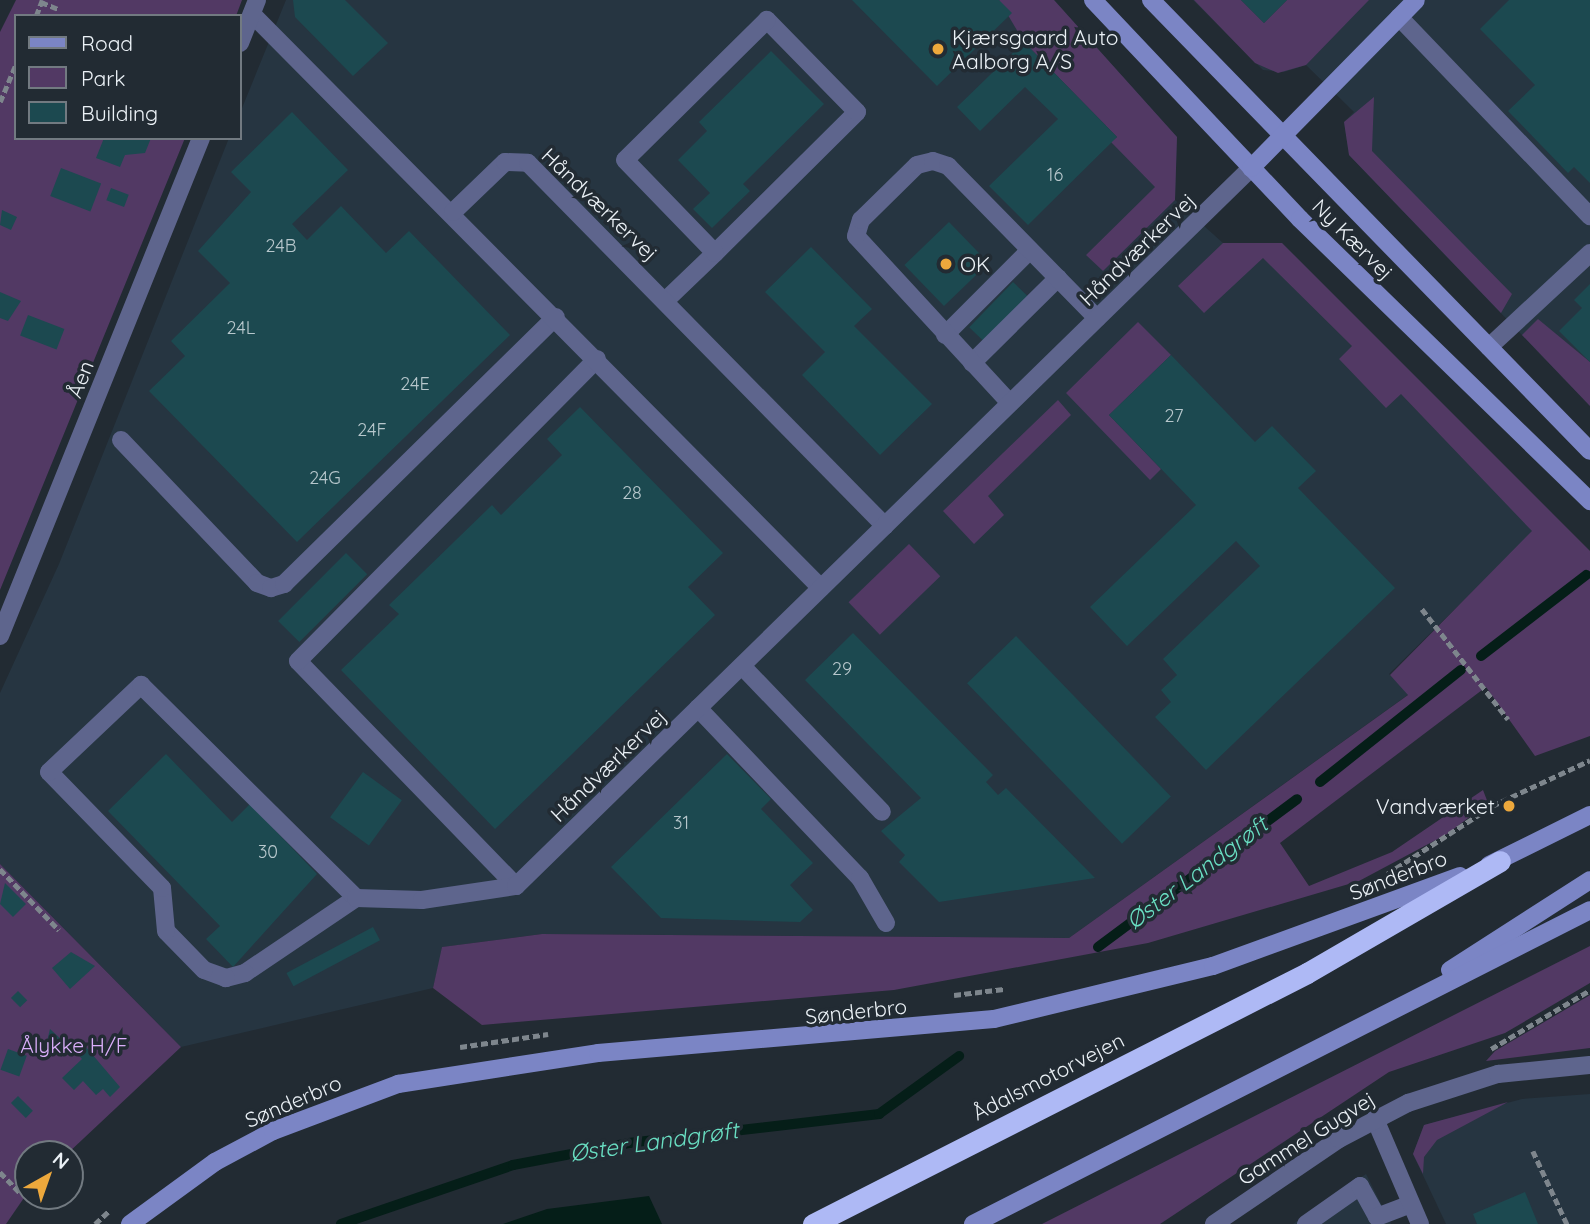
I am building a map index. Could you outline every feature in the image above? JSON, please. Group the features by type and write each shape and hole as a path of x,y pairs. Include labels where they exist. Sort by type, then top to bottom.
{"highway":[{"name":"Ådalsmotorvejen","path":"813,1224 1307,972 1500,861"}],"street":[{"name":"Ny Kærvej","path":"1093,0 1251,168 1590,501"},
{"name":"Ny Kærvej","path":"1151,0 1590,451"},
{"name":"Håndværkervej","path":"516,886 1251,168 1416,0"},
{"path":"242,38 254,7 821,588"},
{"path":"1399,18 1590,216"},
{"path":"665,301 715,253 857,112 767,20 625,160 715,253"},
{"name":"Åen","path":"0,636 200,140"},
{"path":"1010,402 863,250 856,236 861,220 917,165 933,161 948,166 1097,318"},
{"name":"Håndværkervej","path":"453,212 505,162 528,163 885,526"},
{"path":"945,335 1030,250"},
{"path":"1489,347 1590,253"},
{"path":"972,363 1058,278"},
{"path":"121,440 257,583 271,588 284,584 556,317"},
{"path":"516,886 298,661 597,359"},
{"path":"742,666 882,812"},
{"path":"356,898 141,685 49,772 162,888 166,931 204,970 226,978 246,973 356,898 422,900 516,886"},
{"path":"698,708 860,878 886,923"},
{"name":"Sønderbro","path":"130,1224 215,1162 273,1131 398,1084 482,1067 994,1018 1213,966 1500,861 1590,815"},
{"path":"1364,1025 1590,880"},
{"path":"973,1224 1590,910"},
{"name":"Gammel Gugvej","path":"1213,1224 1375,1119 1472,1080 1590,1065"},
{"path":"1375,1119 1420,1224"},
{"path":"1306,1224 1360,1186 1377,1217 1411,1204"}],"path":[{"path":"42,1 58,9"},
{"path":"0,102 14,69"},
{"path":"1422,609 1507,719"},
{"path":"1378,878 1492,806 1590,760"},
{"path":"0,869 59,930"},
{"path":"947,996 1015,986"},
{"path":"1479,1056 1590,990"},
{"path":"476,1044 555,1033"},
{"path":"1533,1151 1567,1224"},
{"path":"0,1172 14,1187"}],"shaded area":[{"path":"286,0 1054,0 1177,137 1175,200 1223,243 1282,243 1552,513 1389,674 1409,694 1069,938 542,934 443,947 433,988 181,1047 0,864 0,693 59,564 228,140 242,140 242,108"},
{"path":"1193,0 1590,0 1590,406 1349,155 1344,122 1354,112 1306,65 1284,72 1263,70"},
{"path":"1590,1094 1590,1224 1446,1224 1413,1154 1424,1125 1522,1099"},
{"path":"1366,1174 1391,1224 1293,1224"},
{"path":"649,1196 662,1224 503,1224 547,1209"}],"green space":[{"path":"16,0 242,0 237,14 14,14 14,140 184,140 0,590 0,32"},
{"path":"999,0 1054,0 1177,137 1175,200 1103,271 1086,255 1155,187 1111,142 1117,137 1024,42"},
{"path":"1194,0 1241,0 1264,23 1287,0 1369,0 1306,65 1278,73 1255,63"},
{"path":"1374,97 1372,151 1512,294 1501,313 1349,155 1344,122"},
{"path":"1223,243 1282,243 1590,551 1590,736 1535,756 1486,687 1280,843 1309,886 1392,852 1483,790 1488,803 1447,834 1359,881 1148,943 894,990 482,1025 433,988 442,947 542,934 1069,938 1408,695 1390,675 1532,531 1401,394 1386,408 1339,359 1352,346 1263,258 1204,313 1178,286"},
{"path":"1538,319 1590,362 1590,406 1522,335"},
{"path":"1138,322 1171,355 1109,415 1161,469 1150,480 1066,393"},
{"path":"1058,400 1071,415 988,496 1004,515 974,544 943,511"},
{"path":"909,544 940,576 880,635 849,602"},
{"name":"Ålykke H/F","path":"0,864 181,1047 82,1140 14,1140 16,1210 6,1224 0,1224"},
{"path":"1590,946 1590,983 1505,1033 1389,1072 1160,1224 1042,1224"},
{"path":"1590,995 1590,1048 1486,1061 1495,1051"},
{"path":"1508,1102 1437,1140 1424,1157 1423,1174 1413,1154 1424,1125"}],"building":[{"path":"293,0 345,0 388,43 353,76 295,17"},
{"name":"Kjærsgaard Auto Aalborg A/S","path":"852,0 999,0 1012,13 937,86"},
{"path":"1241,0 1287,0 1264,23"},
{"path":"1509,0 1590,0 1590,183 1574,167 1568,173 1508,111 1535,85 1480,29"},
{"path":"1024,42 1117,137 1028,225 989,186 1058,119 1025,87 980,131 957,107"},
{"path":"771,51 824,104 743,184 750,191 712,228 693,209 710,193 678,160 707,131 699,122"},
{"path":"292,112 348,170 292,224 307,240 341,206 386,253 409,231 510,335 297,542 149,391 185,356 171,341 230,283 198,251 251,192 231,172"},
{"path":"103,140 150,140 145,153 125,155 120,167 96,158"},
{"path":"61,168 101,183 90,211 50,196"},
{"path":"111,188 129,195 124,207 106,200"},
{"path":"2,210 17,217 11,230 0,225"},
{"name":"OK","path":"949,222 989,263 944,306 904,265"},
{"path":"811,247 872,309 854,326 932,404 880,455 802,375 825,352 765,292"},
{"name":"OK","path":"1013,282 1035,303 991,348 969,327"},
{"path":"1590,284 1590,362 1559,331 1582,308 1574,300"},
{"path":"0,292 21,301 8,321 0,318"},
{"path":"28,315 64,329 57,350 20,336"},
{"path":"1171,355 1255,442 1272,426 1316,471 1298,488 1395,588 1206,770 1155,717 1171,702 1161,690 1177,675 1163,659 1260,566 1236,541 1127,646 1090,607 1196,505 1109,415"},
{"path":"580,407 723,553 688,587 715,615 495,829 341,670 399,614 389,605 492,505 501,515 562,455 547,439"},
{"path":"346,553 367,574 299,642 278,621"},
{"path":"853,633 993,775 986,782 998,795 1006,788 1095,878 939,902 899,862 905,855 881,831 921,798 805,680"},
{"path":"1016,636 1171,796 1122,844 967,683"},
{"path":"166,754 232,822 250,804 317,874 233,967 206,939 220,926 108,811"},
{"path":"727,754 771,799 761,809 813,863 790,885 813,910 800,922 661,918 611,867"},
{"path":"363,772 402,800 369,846 330,817"},
{"path":"5,883 26,904 13,917 0,904"},
{"path":"373,927 380,940 294,986 286,973"},
{"path":"71,952 95,966 70,989 52,968"},
{"path":"18,991 27,1000 20,1007 11,998"},
{"path":"50,1029 64,1042 53,1053 46,1046"},
{"path":"80,1040 120,1087 110,1097 103,1089 96,1095 83,1081 74,1090 62,1078 82,1059 72,1048"},
{"path":"8,1049 27,1056 19,1077 0,1070"},
{"path":"18,1096 33,1111 26,1118 11,1103"},
{"path":"1525,1192 1538,1224 1477,1224 1473,1214"}],"waterway":[{"name":"Øster Landgrøft","path":"1481,656 1586,575"},
{"name":"Øster Landgrøft","path":"1320,782 1461,670"},
{"name":"Øster Landgrøft","path":"1098,947 1297,799"},
{"name":"Øster Landgrøft","path":"341,1224 513,1165 629,1143 879,1114 959,1056"}],"place":[{"name":"Kjærsgaard Auto Aalborg A/S","path":"938,49"},
{"name":"OK","path":"946,264"},
{"name":"Vandværket","path":"1509,806"}]}
